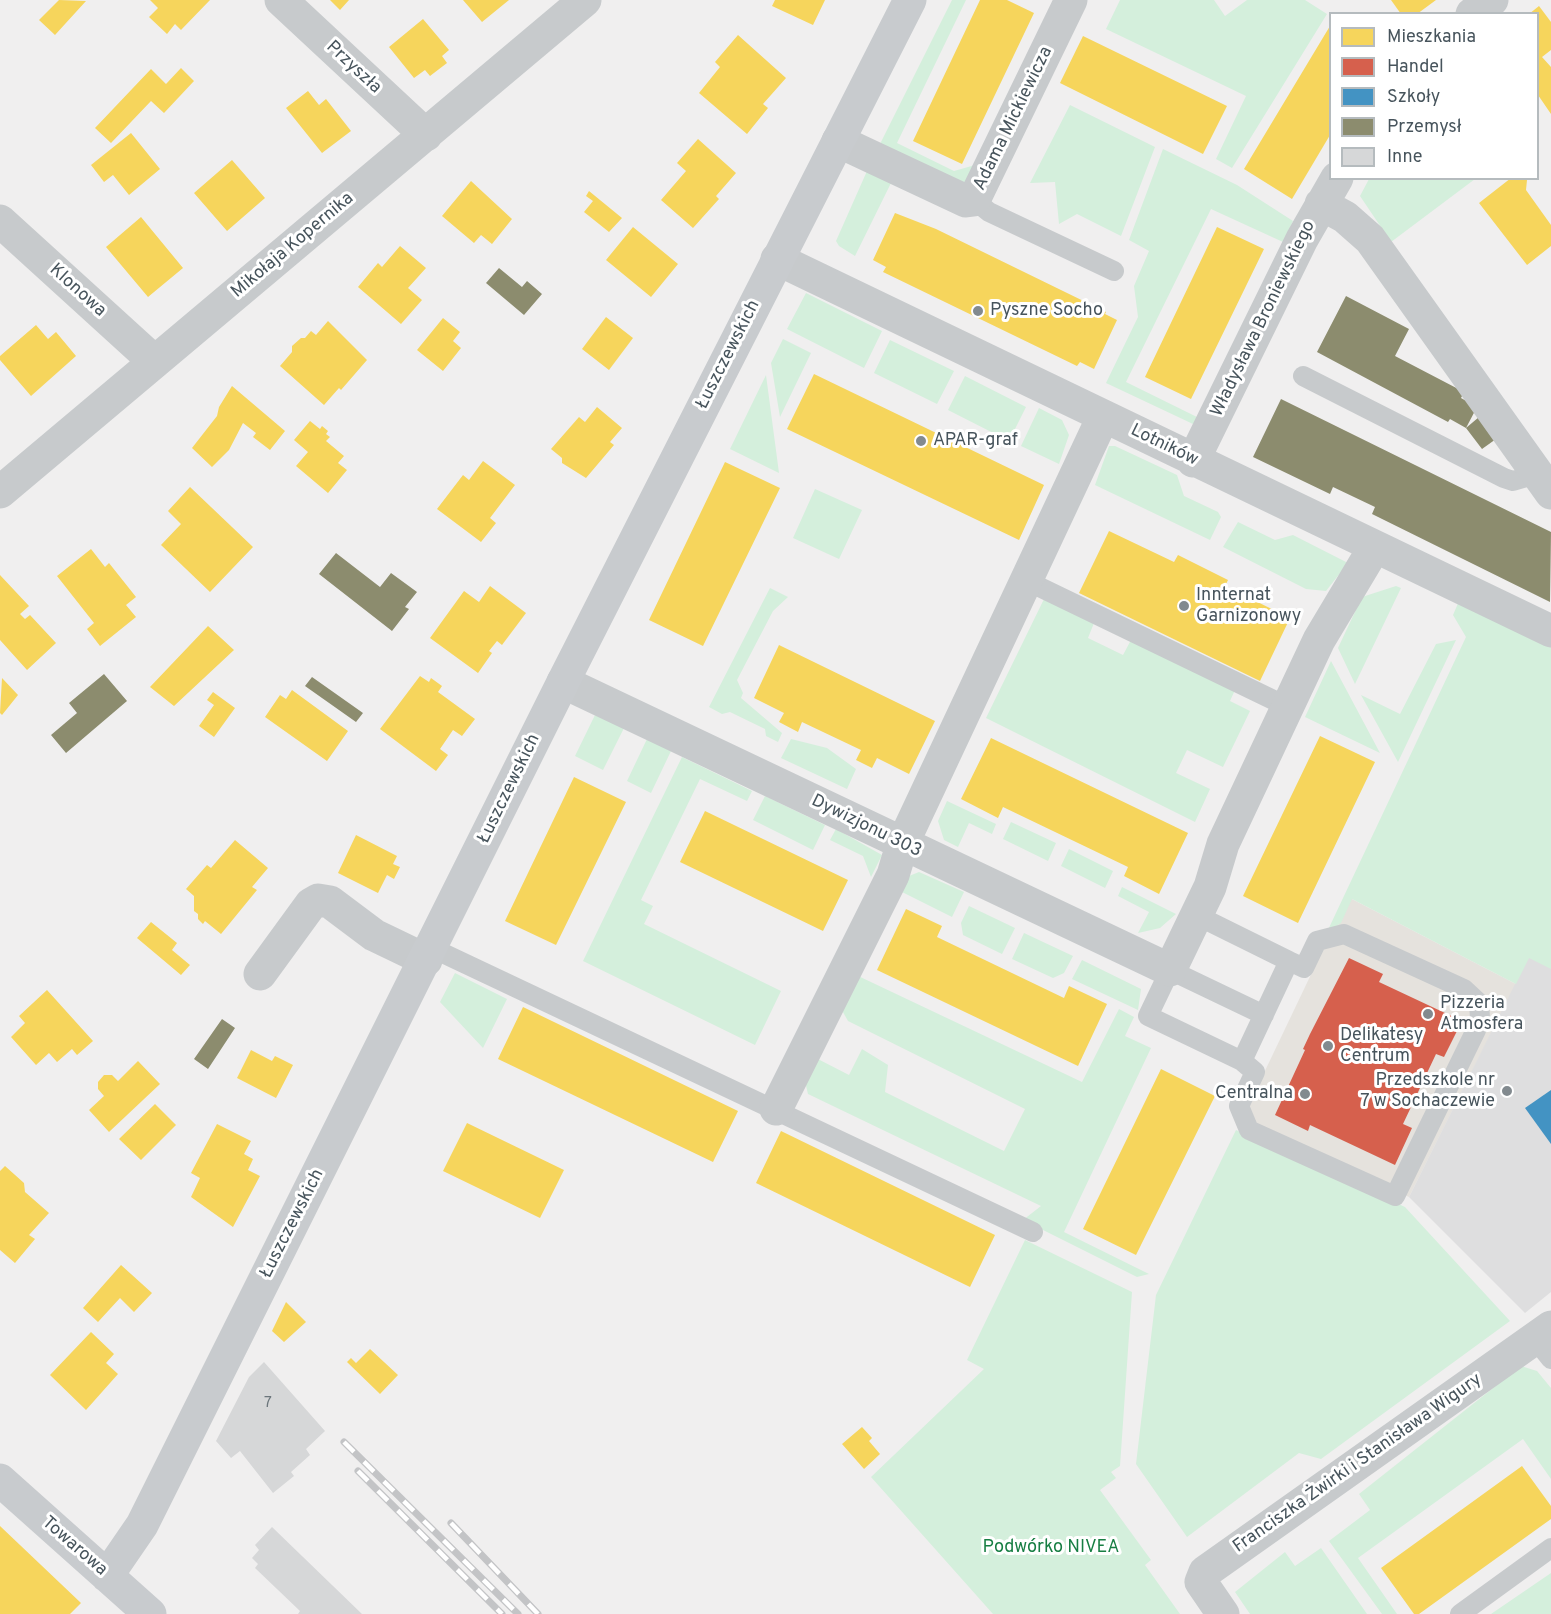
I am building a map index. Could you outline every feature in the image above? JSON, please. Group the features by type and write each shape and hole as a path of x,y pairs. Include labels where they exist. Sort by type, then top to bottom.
{"street":[{"name":"Przyszła","path":"280,0 426,135"},
{"name":"Mikołaja Kopernika","path":"0,492 585,0"},
{"name":"Łuszczewskich","path":"107,1576 142,1525 563,682 910,0"},
{"name":"Adama Mickiewicza","path":"838,141 966,201 974,200 1071,0"},
{"path":"1475,12 1492,0"},
{"path":"1329,191 1345,217 1370,240 1544,484"},
{"name":"Władysława Broniewskiego","path":"1193,461 1329,191"},
{"name":"Klonowa","path":"0,221 154,362"},
{"name":"Lotników","path":"777,259 1374,548 1551,631"},
{"path":"776,1109 889,884 902,845 1103,417"},
{"path":"1170,970 1210,887 1223,844 1287,707 1335,610 1374,548"},
{"name":"Dywizjonu 303","path":"563,682 902,845 1170,970"},
{"path":"260,974 311,904 318,900 330,903 374,935 429,954"},
{"name":"Franciszka Żwirki i Stanisława Wigury","path":"1223,1614 1201,1582 1205,1572 1546,1342"},
{"name":"Towarowa","path":"0,1480 150,1614"}],"lane":[{"path":"974,200 989,213 1114,272"},
{"path":"1303,376 1503,478 1544,484"},
{"path":"1025,580 1287,707"},
{"path":"1196,915 1304,968 1317,941 1344,934 1464,989 1479,1003 1480,1018 1476,1030 1395,1196 1249,1130 1239,1106 1255,1072 1242,1061 1148,1016 1170,970 1264,1015"},
{"path":"429,954 776,1109 1033,1232"},
{"path":"1242,1061 1288,961"},
{"path":"1460,1614 1551,1548"}],"shaded area":[{"path":"1348,897 1516,984 1409,1197 1241,1121"},
{"name":"Przedszkole nr 7 w Sochaczewie","path":"1551,912 1551,1292 1525,1313 1409,1197"}],"green space":[{"path":"952,0 966,0 897,143 954,171 975,165 962,190 878,148"},
{"path":"1120,0 1214,0 1225,16 1247,0 1305,0 1327,14 1232,168 1216,159 1246,96 1106,29"},
{"path":"1070,105 1155,147 1121,236 1077,214 1059,224 1055,182 1030,183"},
{"path":"1163,149 1237,185 1293,221 1283,242 1211,209 1126,382 1199,418 1193,424 1106,383 1138,317 1134,286 1149,251 1129,240"},
{"path":"867,171 891,183 855,256 839,246 836,241"},
{"path":"1368,180 1474,180 1391,242 1360,196"},
{"path":"806,293 882,331 864,368 787,329"},
{"path":"783,339 811,353 780,417 771,363"},
{"path":"890,340 954,371 937,404 874,373"},
{"path":"766,375 779,473 730,449"},
{"path":"965,376 1026,407 1009,441 948,410"},
{"path":"1039,408 1062,420 1069,435 1059,464 1021,446"},
{"path":"1109,446 1115,446 1177,475 1184,496 1218,512 1221,517 1210,540 1095,485"},
{"path":"815,489 862,510 839,559 793,538"},
{"path":"1238,522 1275,540 1293,535 1348,563 1326,591 1306,589 1223,547"},
{"path":"1396,586 1401,588 1355,684 1338,648 1362,597"},
{"path":"770,588 788,597 773,611 737,680 743,693 741,698 782,733 778,742 766,736 765,729 730,712 722,714 709,707"},
{"path":"1044,599 1094,623 1088,638 1123,655 1131,640 1235,690 1230,701 1250,711 1223,767 1187,750 1176,773 1210,789 1195,822 986,718"},
{"path":"1459,601 1551,645 1551,969 1529,958 1516,984 1352,899 1341,923 1327,932 1466,637 1453,615"},
{"path":"1456,640 1398,762 1361,695 1400,714 1436,644"},
{"path":"1331,661 1380,753 1305,717"},
{"path":"595,715 624,728 603,770 575,756"},
{"path":"647,739 671,751 651,793 627,781"},
{"path":"791,739 827,748 856,769 847,789 781,758"},
{"path":"682,757 752,791 747,801 700,779 641,900 653,906 644,924 781,991 755,1045 583,961"},
{"path":"765,796 825,825 813,850 753,820"},
{"path":"947,801 996,824 992,834 969,823 958,847 944,840 938,821"},
{"path":"1011,822 1056,843 1048,861 1003,839"},
{"path":"836,829 882,855 871,877 863,856 830,840"},
{"path":"1069,849 1113,871 1105,888 1061,866"},
{"path":"919,872 964,892 952,917 896,889 904,878"},
{"path":"1122,887 1176,914 1160,928 1138,933 1149,912 1118,896"},
{"path":"969,906 1015,928 1002,954 963,935 961,923"},
{"path":"1024,933 1073,956 1064,973 1053,978 1012,959"},
{"path":"1082,960 1141,989 1138,1010 1072,979"},
{"path":"455,973 507,999 483,1048 440,1002"},
{"path":"854,974 1082,1082 1119,1009 1134,1017 1125,1036 1151,1048 1064,1232 1149,1274 1137,1277 1023,1220 1041,1206 808,1094 804,1077 814,1057 849,1075 862,1049 888,1065 885,1092 1004,1151 1025,1109 848,1021 839,1005"},
{"path":"1236,1130 1405,1207 1510,1321 1321,1459 1299,1453 1187,1537 1136,1464 1156,1295"},
{"name":"Podwórko NIVEA","path":"1025,1240 1132,1292 1120,1466 1111,1472 1116,1478 1100,1490 1151,1560 1145,1565 1180,1614 993,1614 871,1477 984,1369 967,1360"},
{"path":"1521,1366 1537,1371 1551,1388 1551,1479 1523,1439 1358,1558 1397,1614 1382,1614 1329,1541 1370,1510 1359,1494"},
{"path":"1321,1548 1367,1614 1250,1614 1235,1592 1285,1552 1295,1566"},
{"path":"1551,1573 1551,1614 1491,1614"}],"building: Mieszkania":[{"path":"59,0 86,1 55,35 39,20"},
{"path":"150,0 210,0 181,30 175,24 167,34 149,17 158,8"},
{"path":"330,0 349,0 340,10"},
{"path":"463,0 509,0 482,22"},
{"path":"775,0 825,0 813,25 772,6"},
{"path":"980,0 1007,0 1034,13 962,164 913,141"},
{"path":"1391,0 1436,0 1420,12 1400,12"},
{"path":"1539,6 1551,22 1551,50 1542,57 1551,67 1551,114 1539,96 1539,12 1532,12"},
{"path":"423,19 449,50 442,56 447,63 430,76 425,70 414,78 389,47"},
{"path":"1329,28 1329,137 1292,199 1244,169"},
{"path":"738,35 786,78 763,104 768,108 747,134 699,93 720,67 715,62"},
{"path":"1083,36 1227,106 1203,154 1060,83"},
{"path":"181,68 194,81 164,113 151,101 111,143 95,128 151,69 166,84"},
{"path":"308,91 319,105 326,99 351,131 322,153 286,108"},
{"path":"131,133 160,169 129,195 113,175 104,182 91,165"},
{"path":"698,139 736,173 716,196 719,199 693,228 661,200 686,171 677,163"},
{"path":"232,160 265,198 227,231 194,193"},
{"path":"1508,180 1527,180 1526,190 1551,225 1551,246 1527,265 1479,203"},
{"path":"471,181 512,219 492,244 481,235 474,243 442,216"},
{"path":"589,191 622,218 609,232 584,212 593,201 586,196"},
{"path":"895,213 936,229 1106,312 1105,314 1117,320 1094,369 1080,362 1077,366 883,272 886,267 873,260"},
{"path":"141,217 183,268 148,297 106,247"},
{"path":"633,227 678,264 651,297 606,260"},
{"path":"1217,227 1264,249 1191,399 1145,377"},
{"path":"400,246 426,268 408,288 422,300 401,324 358,287 378,263 382,267"},
{"path":"606,317 633,338 609,370 582,349"},
{"path":"443,318 460,332 453,341 461,348 443,371 417,350"},
{"path":"328,321 367,360 341,390 339,388 324,405 280,366 292,352 292,346 311,331 316,335"},
{"path":"36,325 48,339 56,332 76,356 31,396 0,360 0,356"},
{"path":"814,374 1044,485 1019,540 787,429"},
{"path":"232,386 285,431 270,450 253,437 256,433 243,423 229,450 212,467 192,448 217,416 219,407"},
{"path":"597,407 622,428 610,442 614,445 586,478 562,463 562,458 551,449 579,417 585,422"},
{"path":"310,421 320,429 322,426 328,431 326,434 330,437 326,441 344,456 338,463 347,470 328,493 296,466 308,452 294,440"},
{"path":"483,461 515,485 490,518 496,523 481,542 437,509 463,475 469,480"},
{"path":"725,462 780,488 703,646 649,620"},
{"path":"190,487 253,547 210,592 161,545 181,524 168,511"},
{"name":"Innternat Garnizonowy","path":"1109,531 1174,562 1178,555 1228,580 1225,586 1290,618 1260,681 1079,593"},
{"path":"91,549 105,567 109,563 136,597 126,605 136,617 100,646 87,629 94,623 57,576"},
{"path":"0,575 29,606 20,614 25,619 30,615 56,643 27,670 0,640"},
{"path":"490,586 526,613 502,645 497,641 489,651 492,653 478,673 430,638 464,591 479,602"},
{"path":"208,626 234,650 174,706 150,687"},
{"path":"779,645 935,721 909,774 877,758 872,768 856,760 861,750 802,722 798,732 779,722 784,713 754,698"},
{"path":"420,676 429,682 431,678 442,686 438,692 475,719 462,736 453,730 440,749 448,755 436,771 380,729"},
{"path":"2,678 18,695 2,715 0,713"},
{"path":"292,690 348,731 327,761 265,717 280,695 286,699"},
{"path":"213,692 235,708 214,737 199,726 214,705 207,700"},
{"path":"1320,736 1375,762 1298,923 1243,896"},
{"path":"991,738 1188,833 1159,894 1124,876 1128,867 1003,807 998,818 961,799"},
{"path":"574,777 626,802 556,945 505,921"},
{"path":"705,811 848,880 823,931 680,862"},
{"path":"356,835 397,856 393,864 400,867 394,879 387,875 378,893 338,873"},
{"path":"235,840 268,868 252,887 257,890 221,934 205,921 203,924 198,919 198,914 194,911 194,896 186,889 207,865 211,868"},
{"path":"906,909 942,926 937,937 1064,998 1069,986 1107,1004 1078,1066 877,970"},
{"path":"151,922 177,943 172,950 190,965 181,975 137,938"},
{"path":"47,990 93,1041 77,1055 72,1049 57,1062 49,1053 36,1065 11,1037 25,1023 19,1016"},
{"path":"523,1007 738,1111 713,1162 498,1059"},
{"path":"251,1050 272,1061 275,1056 293,1065 276,1098 237,1078"},
{"path":"138,1061 160,1084 109,1132 89,1110 104,1096 98,1089 98,1082 104,1075 112,1075 118,1081"},
{"path":"1161,1069 1215,1096 1136,1255 1083,1229"},
{"path":"155,1104 176,1125 141,1160 119,1139"},
{"path":"467,1123 564,1170 540,1218 443,1171"},
{"path":"217,1124 251,1141 244,1154 253,1159 248,1170 260,1176 233,1227 191,1197 200,1178 191,1173"},
{"path":"781,1131 995,1235 970,1287 756,1183"},
{"path":"5,1166 24,1183 25,1192 49,1213 29,1235 35,1239 15,1263 0,1250 0,1171"},
{"path":"121,1265 152,1293 134,1312 120,1298 98,1322 83,1308"},
{"path":"286,1302 306,1322 284,1342 272,1331"},
{"path":"91,1332 114,1354 106,1363 118,1374 86,1410 50,1375"},
{"path":"370,1349 398,1375 380,1394 347,1362 351,1358 356,1363"},
{"path":"862,1427 872,1438 869,1441 880,1454 864,1469 842,1444"},
{"path":"1522,1466 1551,1506 1551,1519 1419,1614 1414,1614 1381,1568"},
{"path":"0,1526 81,1603 70,1614 0,1614"}],"building: Handel":[{"path":"1349,958 1383,974 1379,982 1462,1021 1444,1057 1436,1054 1403,1124 1412,1128 1395,1165 1310,1125 1308,1131 1275,1115 1310,1034"}],"building: Szkoły":[{"path":"1551,1090 1551,1144 1525,1108"}],"building: Przemysł":[{"path":"499,268 522,287 527,281 542,294 524,315 486,283"},
{"path":"1346,296 1409,329 1395,356 1464,392 1461,398 1477,407 1466,428 1450,419 1448,422 1317,352"},
{"path":"1281,399 1551,532 1550,602 1372,514 1375,507 1333,487 1330,494 1253,457"},
{"path":"1479,417 1496,439 1482,449 1466,428"},
{"path":"336,553 380,587 391,573 417,592 405,607 409,609 392,631 319,574"},
{"path":"104,674 127,701 66,753 51,735 77,713 69,703"},
{"path":"312,677 363,713 356,722 305,686"},
{"path":"222,1019 235,1028 208,1069 194,1059"}],"building: Inne":[{"path":"264,1362 325,1431 306,1449 310,1455 291,1472 294,1476 273,1493 240,1451 231,1458 216,1441 249,1377"},
{"path":"272,1527 362,1614 298,1614 300,1611 255,1568 258,1564 252,1558 259,1550 255,1545"}],"railway":[{"path":"344,1442 518,1614"},
{"path":"358,1471 502,1614"},
{"path":"451,1523 538,1614"}],"place":[{"name":"Pyszne Socho","path":"978,311"},
{"name":"APAR-graf","path":"921,441"},
{"name":"Innternat Garnizonowy","path":"1184,606"},
{"name":"Pizzeria Atmosfera","path":"1428,1014"},
{"name":"Delikatesy Centrum","path":"1328,1046"},
{"name":"Przedszkole nr 7 w Sochaczewie","path":"1507,1091"},
{"name":"Centralna","path":"1305,1094"}]}
